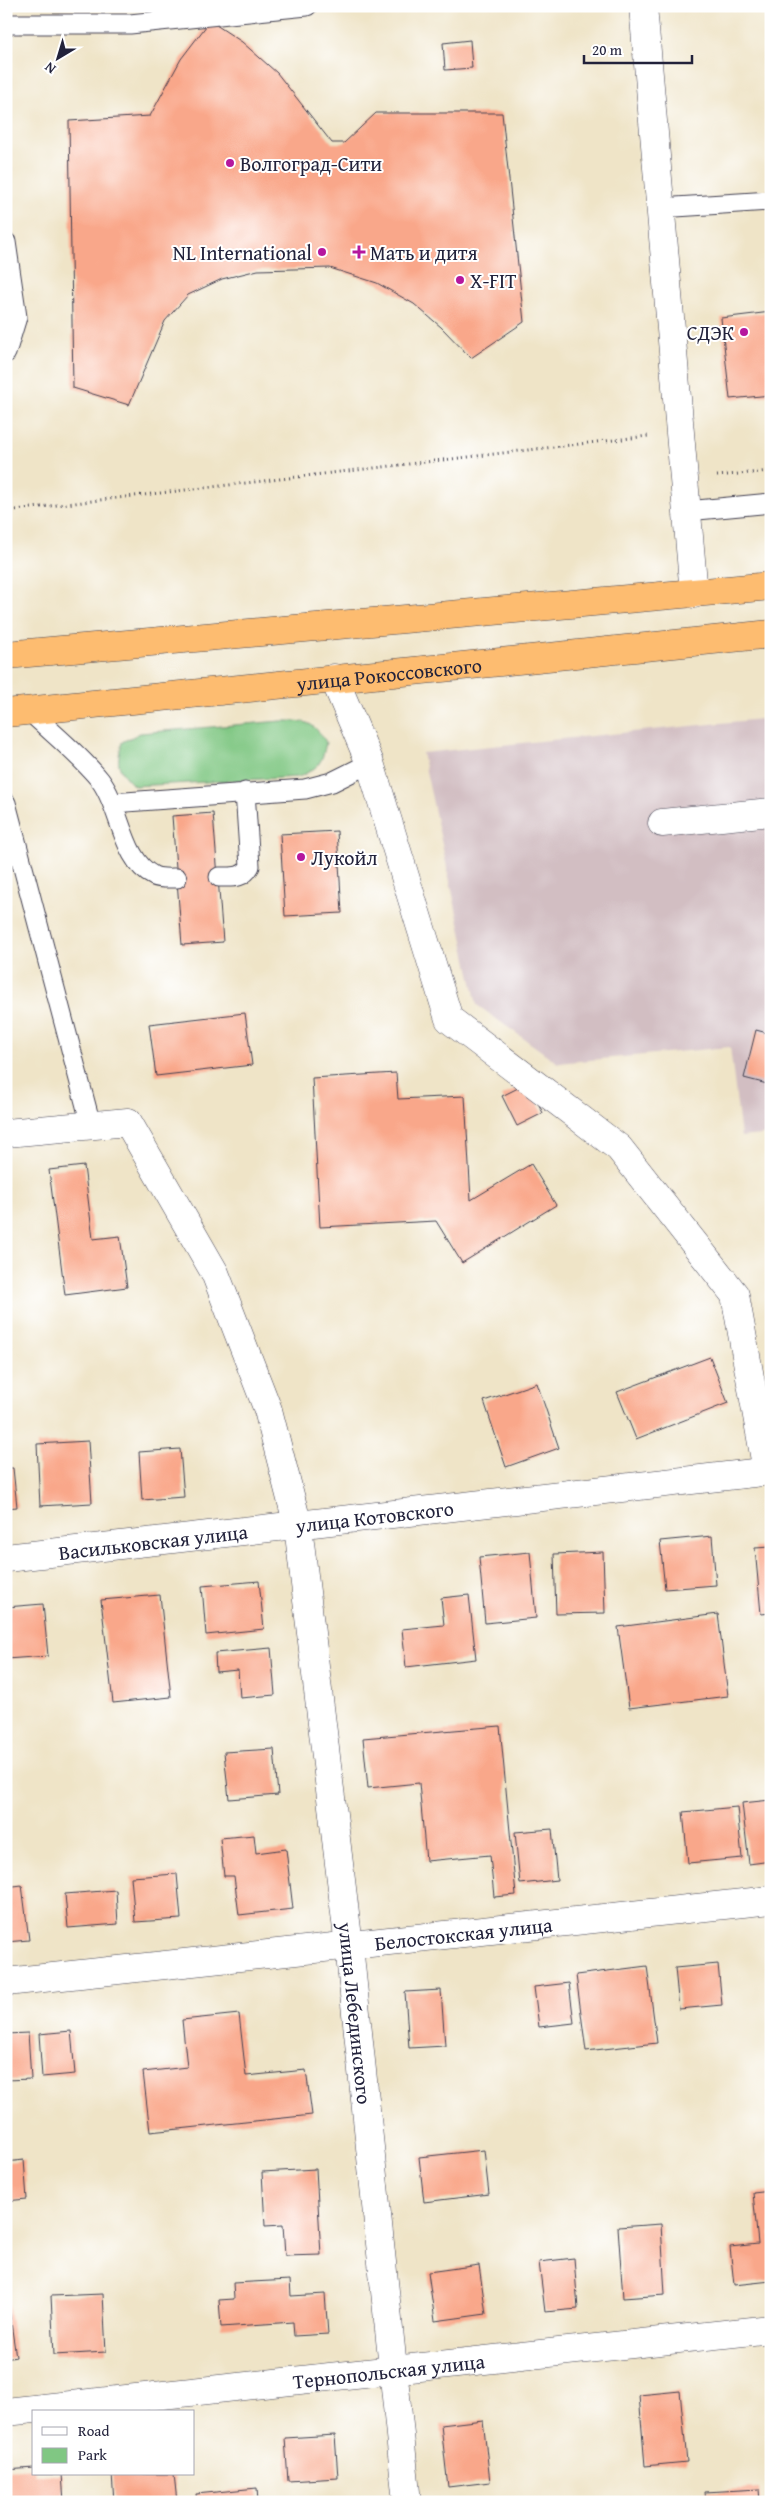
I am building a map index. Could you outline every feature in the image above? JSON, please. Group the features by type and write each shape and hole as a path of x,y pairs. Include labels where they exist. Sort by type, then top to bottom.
{"highway":[{"path":"6,655 771,586"},
{"name":"улица Рокоссовского","path":"17,712 771,634"}],"street":[{"path":"643,6 694,594"},
{"path":"334,678 370,763 449,1019 619,1148 735,1296 769,1471"},
{"path":"662,823 771,812"},
{"name":"улица Котовского","path":"92,1125 128,1122 215,1273 268,1410 298,1526 769,1471"},
{"path":"6,1133 92,1125"},
{"name":"Васильковская улица","path":"6,1558 298,1526"},
{"name":"улица Лебединского","path":"298,1526 348,1946 407,2502"},
{"name":"Белостокская улица","path":"6,1982 771,1900"},
{"name":"Тернопольская улица","path":"6,2412 771,2329"}],"lane":[{"path":"6,24 307,6"},
{"path":"660,208 771,201"},
{"path":"6,242 17,317 6,353"},
{"path":"687,511 771,503"},
{"path":"17,712 84,762 101,782 112,803 134,857 155,877 177,878"},
{"path":"112,803 305,789 321,786 370,763"},
{"path":"218,877 239,876 247,871 250,866 245,792"},
{"path":"6,803 92,1125"}],"path":[{"path":"6,510 648,435 684,480 771,471"}],"shaded area":[{"path":"771,718 771,1134 741,1137 730,1047 558,1063 477,1005 422,753"}],"green space":[{"path":"281,721 308,723 317,729 326,742 323,755 318,764 299,777 134,786 119,766 122,742 140,733"}],"building":[{"path":"210,21 242,42 277,73 332,143 344,143 376,113 502,113 524,322 471,358 441,327 414,304 377,283 330,268 258,270 222,279 188,295 165,321 129,405 73,388 69,121 150,116 181,59"},
{"path":"470,40 472,68 445,70 443,43"},
{"path":"771,312 771,395 730,399 721,318"},
{"path":"213,813 223,942 182,945 172,816"},
{"path":"337,831 342,913 285,916 280,834"},
{"path":"245,1013 252,1065 156,1076 149,1024"},
{"path":"756,1030 771,1034 771,1085 744,1078"},
{"path":"396,1073 398,1099 465,1096 471,1200 531,1164 556,1205 462,1263 436,1221 320,1227 312,1078"},
{"path":"528,1083 543,1113 517,1126 502,1096"},
{"path":"84,1166 93,1239 120,1236 127,1287 65,1295 49,1170"},
{"path":"710,1357 728,1403 636,1439 617,1392"},
{"path":"537,1383 559,1448 506,1467 484,1401"},
{"path":"88,1441 92,1503 40,1506 37,1444"},
{"path":"180,1449 184,1497 142,1500 139,1452"},
{"path":"6,1468 13,1468 17,1507 6,1508"},
{"path":"712,1536 716,1585 665,1589 660,1541"},
{"path":"771,1547 771,1613 761,1614 755,1548"},
{"path":"530,1552 536,1618 485,1623 479,1557"},
{"path":"603,1552 605,1613 556,1614 554,1554"},
{"path":"259,1581 264,1629 206,1635 202,1586"},
{"path":"160,1595 171,1697 113,1703 101,1600"},
{"path":"469,1595 476,1659 406,1667 402,1629 444,1625 441,1598"},
{"path":"43,1604 48,1656 6,1659 6,1607"},
{"path":"718,1614 728,1696 629,1708 618,1627"},
{"path":"271,1648 275,1695 240,1698 238,1670 216,1672 215,1653"},
{"path":"500,1726 516,1895 494,1897 490,1855 426,1861 419,1783 368,1788 363,1738"},
{"path":"274,1749 278,1795 229,1799 224,1752"},
{"path":"771,1800 771,1861 749,1864 742,1803"},
{"path":"737,1807 742,1858 688,1863 683,1812"},
{"path":"552,1829 557,1880 520,1884 515,1832"},
{"path":"254,1835 256,1853 286,1849 293,1909 239,1915 234,1876 224,1876 220,1838"},
{"path":"177,1874 181,1919 135,1922 131,1877"},
{"path":"22,1885 29,1940 6,1942 6,1887"},
{"path":"116,1890 118,1924 68,1928 65,1894"},
{"path":"718,1964 722,2005 679,2009 675,1968"},
{"path":"647,1966 657,2043 586,2051 576,1975"},
{"path":"569,1983 574,2023 539,2027 534,1987"},
{"path":"441,1990 445,2046 409,2048 405,1992"},
{"path":"239,2014 246,2076 306,2070 312,2115 150,2132 143,2072 187,2067 182,2020"},
{"path":"71,2031 75,2074 42,2077 39,2034"},
{"path":"28,2033 31,2079 6,2080 6,2034"},
{"path":"484,2150 489,2194 424,2202 419,2157"},
{"path":"24,2160 27,2199 6,2201 6,2162"},
{"path":"316,2169 321,2255 285,2256 283,2225 265,2226 262,2172"},
{"path":"771,2191 771,2281 734,2285 730,2247 758,2244 753,2193"},
{"path":"661,2224 665,2295 623,2298 618,2227"},
{"path":"574,2258 578,2309 545,2312 539,2262"},
{"path":"479,2265 486,2314 435,2321 428,2272"},
{"path":"290,2280 291,2296 325,2294 328,2334 294,2336 293,2322 221,2327 219,2300 234,2299 233,2283"},
{"path":"6,2288 16,2357 6,2359"},
{"path":"103,2294 106,2352 54,2355 51,2296"},
{"path":"680,2391 687,2462 645,2466 639,2395"},
{"path":"483,2420 490,2482 448,2487 441,2425"},
{"path":"335,2435 338,2478 288,2481 285,2438"},
{"path":"32,2468 32,2476 62,2476 64,2502 6,2502 6,2470"},
{"path":"112,2476 174,2476 177,2502 114,2502"},
{"path":"257,2488 258,2502 197,2502 196,2494"},
{"path":"759,2489 760,2502 706,2502 705,2492"}],"place":[{"name":"Волгоград-Сити","path":"230,163"},
{"name":"NL International","path":"322,252"},
{"name":"Мать и дитя","path":"359,252"},
{"name":"X-FIT","path":"460,280"},
{"name":"СДЭК","path":"744,332"},
{"name":"Лукойл","path":"301,857"}]}
